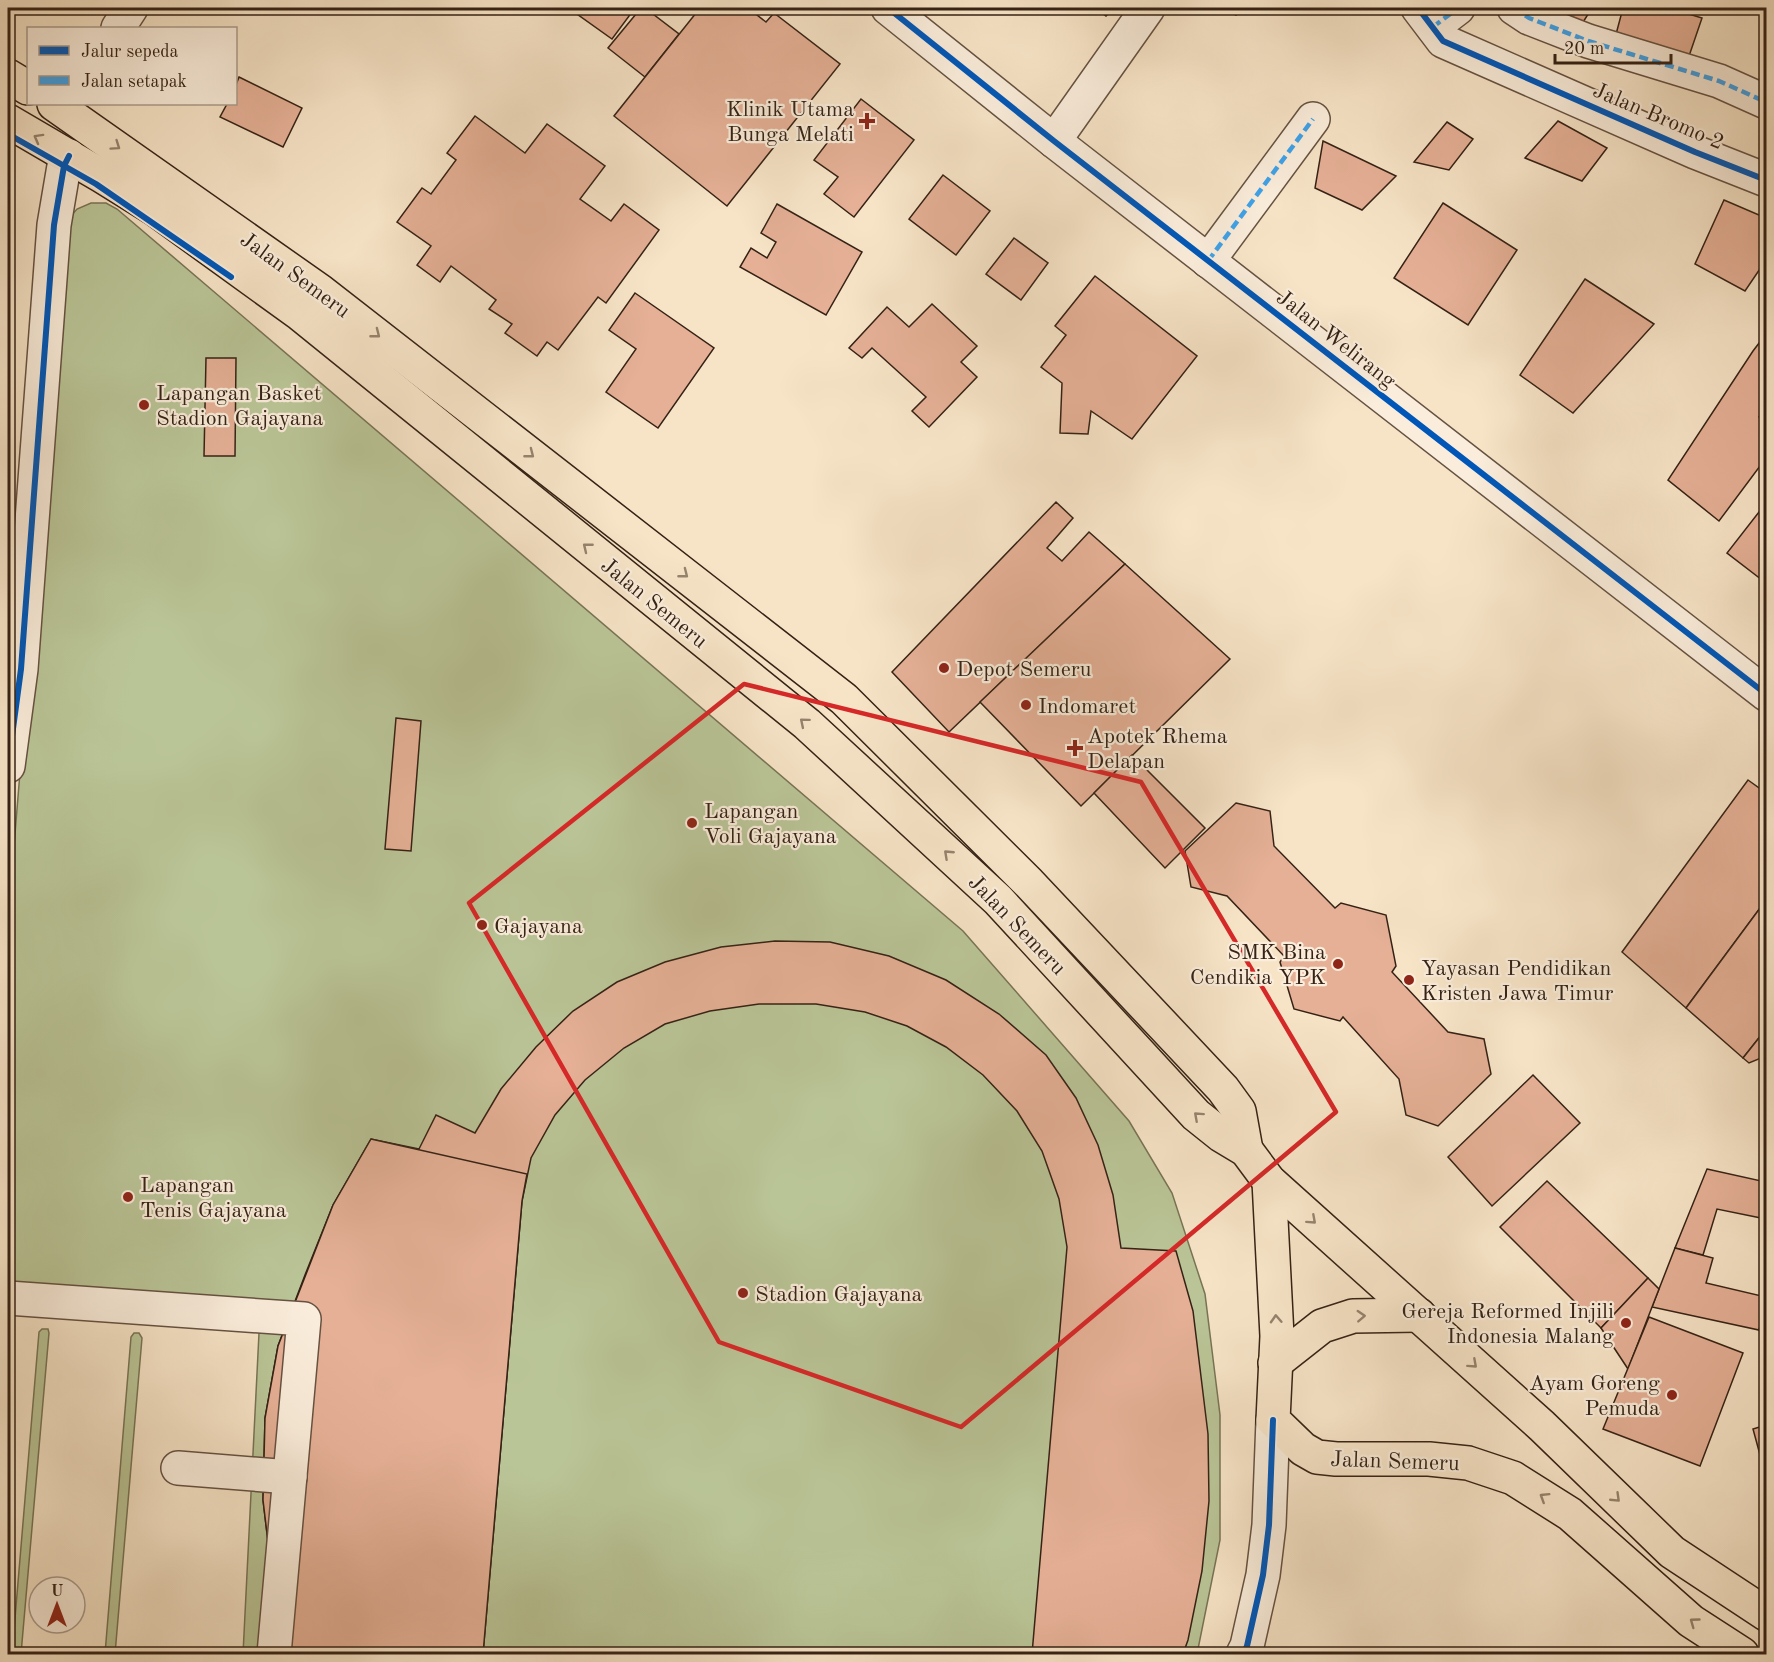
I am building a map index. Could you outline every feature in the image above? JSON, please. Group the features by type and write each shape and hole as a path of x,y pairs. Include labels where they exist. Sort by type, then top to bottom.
{"main road":[{"path":"8,76 27,87"},
{"name":"Jalan Semeru","path":"65,106 320,291 844,699 1029,883 1223,1089 1239,1111 1246,1150"},
{"name":"Jalan Semeru","path":"8,121 155,209 300,314 807,724 998,900 1196,1115 1221,1135 1246,1150 1269,1181 1542,1425 1672,1552 1767,1614"},
{"path":"1269,1181 1277,1336 1273,1420"},
{"path":"1275,1364 1322,1326 1353,1316 1419,1315"},
{"name":"Jalan Semeru","path":"1273,1420 1303,1449 1317,1457 1429,1459 1468,1463 1513,1478 1570,1514 1691,1621 1742,1654"}],"street":[{"path":"119,27 131,8"},
{"name":"Jalan Welirang","path":"888,8 1054,141 1767,694"},
{"path":"1054,141 1148,8"},
{"path":"1514,8 1529,18 1588,41 1719,81 1767,102"},
{"name":"Jalan Bromo 2","path":"1436,17 1443,41 1695,152 1767,180"},
{"path":"1208,261 1313,119"},
{"path":"8,766 21,669 54,225 64,166 69,156"},
{"path":"8,1298 304,1319 274,1654"},
{"path":"1243,1654 1247,1646 1264,1565 1269,1525 1273,1420"},
{"path":"178,1468 290,1477"}],"highlighted area":[{"path":"744,684 1141,782 1336,1112 961,1427 719,1342 469,903"}],"green space":[{"name":"Gajayana","path":"91,203 106,203 117,209 963,931 1129,1121 1172,1193 1205,1294 1220,1415 1220,1540 1197,1654 243,1654 260,1313 8,1288 8,919 61,272 69,218 77,209"},
{"path":"42,1329 48,1329 49,1333 21,1654 12,1654 39,1332"},
{"path":"134,1333 139,1333 142,1338 115,1654 105,1654 131,1337"}],"building":[{"path":"582,8 635,8 612,39 577,14"},
{"path":"641,8 645,8 679,34 645,77 608,48"},
{"path":"700,8 715,8 723,13 727,8 748,8 766,22 774,13 840,64 727,206 614,116"},
{"path":"1095,8 1114,8 1106,16"},
{"path":"1221,8 1243,8 1236,15"},
{"path":"1552,8 1592,8 1580,27"},
{"path":"1623,8 1669,8 1702,18 1688,59 1615,38"},
{"path":"239,77 302,108 283,147 220,117 226,105 237,105"},
{"path":"861,99 914,140 854,217 824,194 838,177 814,160"},
{"path":"475,116 525,153 547,124 605,166 580,199 611,221 624,204 659,230 606,303 598,297 558,350 547,342 537,356 505,333 512,324 489,309 496,300 451,266 440,282 417,265 431,246 397,222 422,188 431,194 456,160 447,153"},
{"path":"1558,121 1607,148 1582,181 1525,158"},
{"path":"1447,122 1473,139 1449,170 1414,162"},
{"path":"1323,141 1396,176 1362,210 1315,188"},
{"path":"943,175 990,211 956,255 909,219"},
{"path":"1724,200 1766,218 1766,260 1745,291 1695,264"},
{"path":"1443,203 1517,250 1468,325 1394,278"},
{"path":"777,204 862,252 826,315 740,267 751,248 767,258 776,242 761,233"},
{"path":"1014,238 1048,263 1021,300 986,274"},
{"path":"1095,276 1197,356 1132,439 1091,411 1088,434 1060,433 1062,383 1041,367 1066,335 1055,326"},
{"path":"1585,279 1654,324 1573,413 1520,375"},
{"path":"635,293 714,348 658,428 606,392 636,349 609,330"},
{"path":"932,304 977,346 961,362 977,377 929,427 912,411 926,397 872,348 862,358 849,348 887,307 909,327"},
{"path":"1766,334 1766,407 1759,417 1766,424 1766,458 1719,521 1668,480"},
{"path":"206,358 236,358 235,456 204,456"},
{"path":"1056,502 1073,518 1047,548 1062,561 1089,532 1125,564 949,732 892,672"},
{"path":"1766,503 1766,583 1727,553"},
{"path":"1125,564 1230,659 1081,806 980,702"},
{"path":"396,718 421,721 411,851 385,849"},
{"path":"1132,755 1205,828 1165,868 1094,793"},
{"path":"1748,780 1766,793 1766,900 1686,1008 1622,952"},
{"name":"SMK Bina Cendikia YPK","path":"1236,803 1270,811 1274,846 1335,908 1341,903 1386,915 1396,966 1392,972 1448,1032 1484,1039 1491,1074 1438,1126 1406,1115 1399,1079 1343,1017 1340,1021 1294,1009 1280,962 1284,956 1227,896 1191,887 1185,851"},
{"path":"1766,900 1766,1029 1743,1058 1686,1008"},
{"path":"775,941 830,942 889,956 946,980 999,1014 1046,1055 1076,1098 1098,1145 1113,1195 1121,1248 1176,1251 1193,1311 1208,1434 1209,1501 1202,1571 1183,1654 1032,1654 1067,1247 1059,1199 1042,1151 1017,1111 983,1075 946,1047 907,1026 865,1012 816,1004 759,1004 710,1011 665,1024 624,1048 585,1080 555,1115 531,1158 522,1201 483,1654 290,1654 273,1584 263,1500 265,1418 278,1346 333,1205 371,1139 419,1149 436,1115 475,1133 501,1089 536,1047 573,1011 617,982 665,962 721,947"},
{"path":"1766,1029 1766,1056 1749,1063 1743,1058"},
{"path":"1533,1075 1580,1123 1492,1206 1448,1157"},
{"path":"371,1139 527,1174 522,1201 483,1654 290,1654 273,1584 263,1500 265,1418 278,1346 333,1205"},
{"path":"1707,1169 1766,1182 1766,1219 1717,1209 1703,1255 1675,1248"},
{"path":"1547,1181 1648,1278 1601,1328 1500,1227"},
{"path":"1675,1248 1713,1258 1706,1283 1766,1297 1759,1330 1652,1307"},
{"name":"Gereja Reformed Injili Indonesia Malang","path":"1648,1278 1659,1289 1628,1369 1601,1328"},
{"path":"1766,1304 1766,1331 1759,1330"},
{"name":"Ayam Goreng Pemuda","path":"1649,1317 1743,1353 1700,1466 1603,1429"},
{"path":"1766,1425 1766,1477 1753,1429"}],"marked path":[{"path":"1433,27 1458,8"},
{"path":"1514,8 1529,18 1588,41 1719,81 1766,102"},
{"path":"1208,261 1313,119"}],"cycle path":[{"path":"888,8 1054,141 1766,694"},
{"path":"1418,8 1443,41 1695,152 1766,180"},
{"path":"8,134 96,184 231,277"},
{"path":"8,766 21,669 54,225 64,166 69,156"},
{"path":"1243,1654 1247,1646 1263,1575 1269,1525 1273,1420"}],"place":[{"name":"Klinik Utama Bunga Melati","path":"867,121"},
{"name":"Lapangan Basket Stadion Gajayana","path":"144,405"},
{"name":"Depot Semeru","path":"944,668"},
{"name":"Indomaret","path":"1026,705"},
{"name":"Apotek Rhema Delapan","path":"1075,748"},
{"name":"Lapangan Voli Gajayana","path":"692,823"},
{"name":"Gajayana","path":"482,925"},
{"name":"SMK Bina Cendikia YPK","path":"1338,964"},
{"name":"Yayasan Pendidikan Kristen Jawa Timur","path":"1409,980"},
{"name":"Lapangan Tenis Gajayana","path":"128,1197"},
{"name":"Stadion Gajayana","path":"743,1293"},
{"name":"Gereja Reformed Injili Indonesia Malang","path":"1626,1323"},
{"name":"Ayam Goreng Pemuda","path":"1672,1395"}]}
